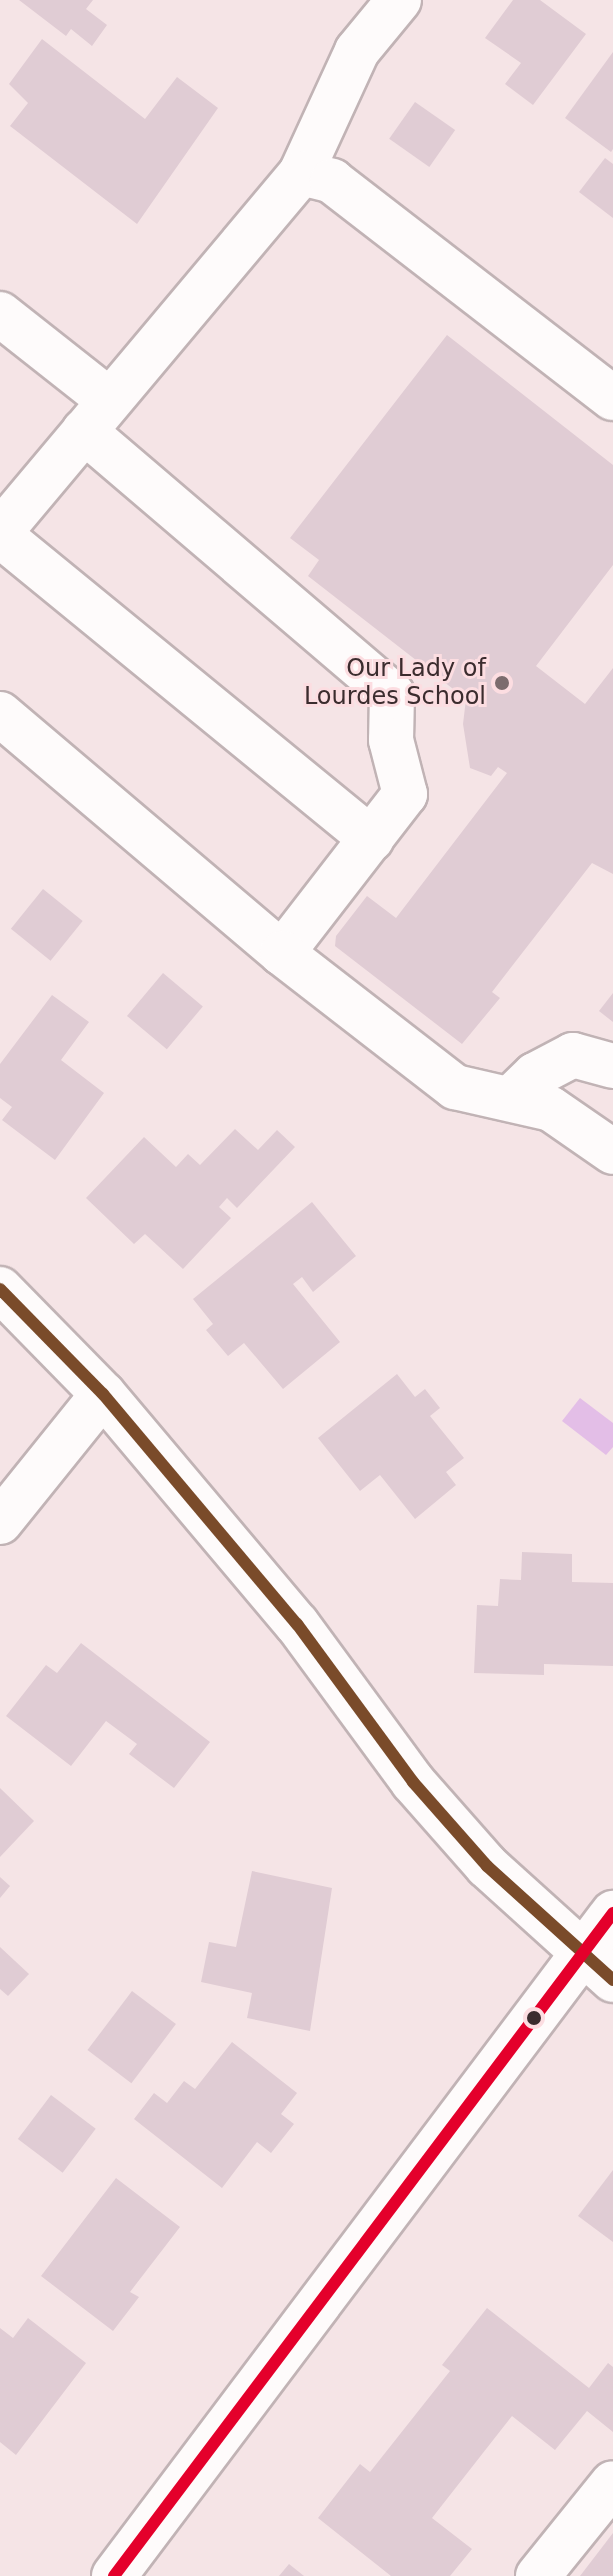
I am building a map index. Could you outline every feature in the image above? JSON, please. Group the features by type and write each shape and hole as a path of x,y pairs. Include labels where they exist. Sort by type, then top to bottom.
{"street":[{"path":"371,839 0,534 301,173 357,51 399,0"},
{"path":"301,173 332,181 613,398"},
{"path":"3,323 392,694 391,740 405,794 282,953"},
{"path":"0,714 282,953 455,1087 551,1109 613,1152"},
{"path":"511,1098 535,1075 573,1055 613,1066"},
{"path":"0,1289 103,1394 297,1624 413,1782 487,1866 597,1967"},
{"path":"0,1522 103,1394"},
{"path":"114,2576 597,1967 613,1913"},
{"path":"538,2576 613,2483"}],"shaded area":[{"path":"580,1398 613,1423 613,1447 606,1455 562,1421"}],"building":[{"path":"19,0 93,0 86,9 107,25 92,46 71,29 66,36"},
{"path":"513,0 540,0 586,34 533,105 505,84 521,63 485,38"},
{"path":"42,39 145,119 177,77 218,108 137,224 10,126 28,103 9,84"},
{"path":"613,52 613,149 611,152 565,118"},
{"path":"415,102 455,130 429,167 389,139"},
{"path":"605,158 613,164 613,218 579,192"},
{"name":"Our Lady of Lourdes School","path":"447,335 613,465 613,565 536,666 585,704 613,668 613,874 592,863 492,992 500,998 462,1044 335,946 336,936 367,896 396,918 507,773 498,767 491,776 470,768 463,724 466,699 308,576 319,560 290,538"},
{"path":"43,889 83,921 51,961 11,929"},
{"path":"163,973 203,1006 167,1049 127,1016"},
{"path":"613,993 613,1022 599,1011"},
{"path":"52,995 89,1022 61,1060 104,1093 55,1160 2,1120 12,1107 0,1098 0,1064"},
{"path":"235,1129 258,1150 277,1130 295,1147 237,1208 227,1198 219,1207 231,1218 183,1269 145,1234 134,1244 86,1198 144,1137 176,1167 188,1154 200,1165"},
{"path":"312,1202 356,1256 313,1292 302,1277 293,1284 340,1342 283,1389 244,1343 228,1356 206,1330 213,1324 193,1299"},
{"path":"397,1374 415,1397 425,1389 440,1408 430,1416 464,1458 446,1472 456,1485 415,1519 380,1475 360,1491 318,1438"},
{"path":"522,1552 572,1554 572,1582 613,1583 613,1666 544,1664 544,1675 474,1673 477,1605 498,1606 500,1579 521,1580"},
{"path":"81,1643 210,1742 174,1788 129,1754 137,1744 106,1721 71,1766 6,1716 46,1665 57,1673"},
{"path":"0,1788 34,1821 0,1857"},
{"path":"252,1871 332,1888 310,2031 247,2018 252,1993 201,1982 209,1942 236,1947"},
{"path":"0,1877 10,1886 0,1898"},
{"path":"0,1947 29,1974 8,1996 0,1989"},
{"path":"132,1991 176,2024 131,2083 87,2050"},
{"path":"232,2042 297,2093 281,2114 294,2124 271,2153 257,2142 222,2188 134,2119 154,2093 167,2103 184,2081 195,2089"},
{"path":"51,2095 96,2129 63,2173 18,2139"},
{"path":"613,2170 613,2242 578,2216"},
{"path":"116,2178 180,2227 130,2292 139,2297 113,2331 41,2276"},
{"path":"487,2308 589,2388 608,2363 613,2367 613,2432 587,2411 555,2450 512,2416 432,2518 472,2549 450,2576 391,2576 318,2518 360,2464 370,2472 450,2371 442,2365"},
{"path":"28,2318 86,2363 16,2455 0,2442 0,2328 13,2338"},
{"path":"613,2533 613,2576 580,2576"},
{"path":"289,2564 304,2576 279,2576"}],"transit line":[{"path":"0,1289 103,1394 297,1624 413,1782 487,1866 613,1980"},
{"path":"114,2576 613,1913"}],"place":[{"name":"Our Lady of Lourdes School","path":"502,683"}]}
